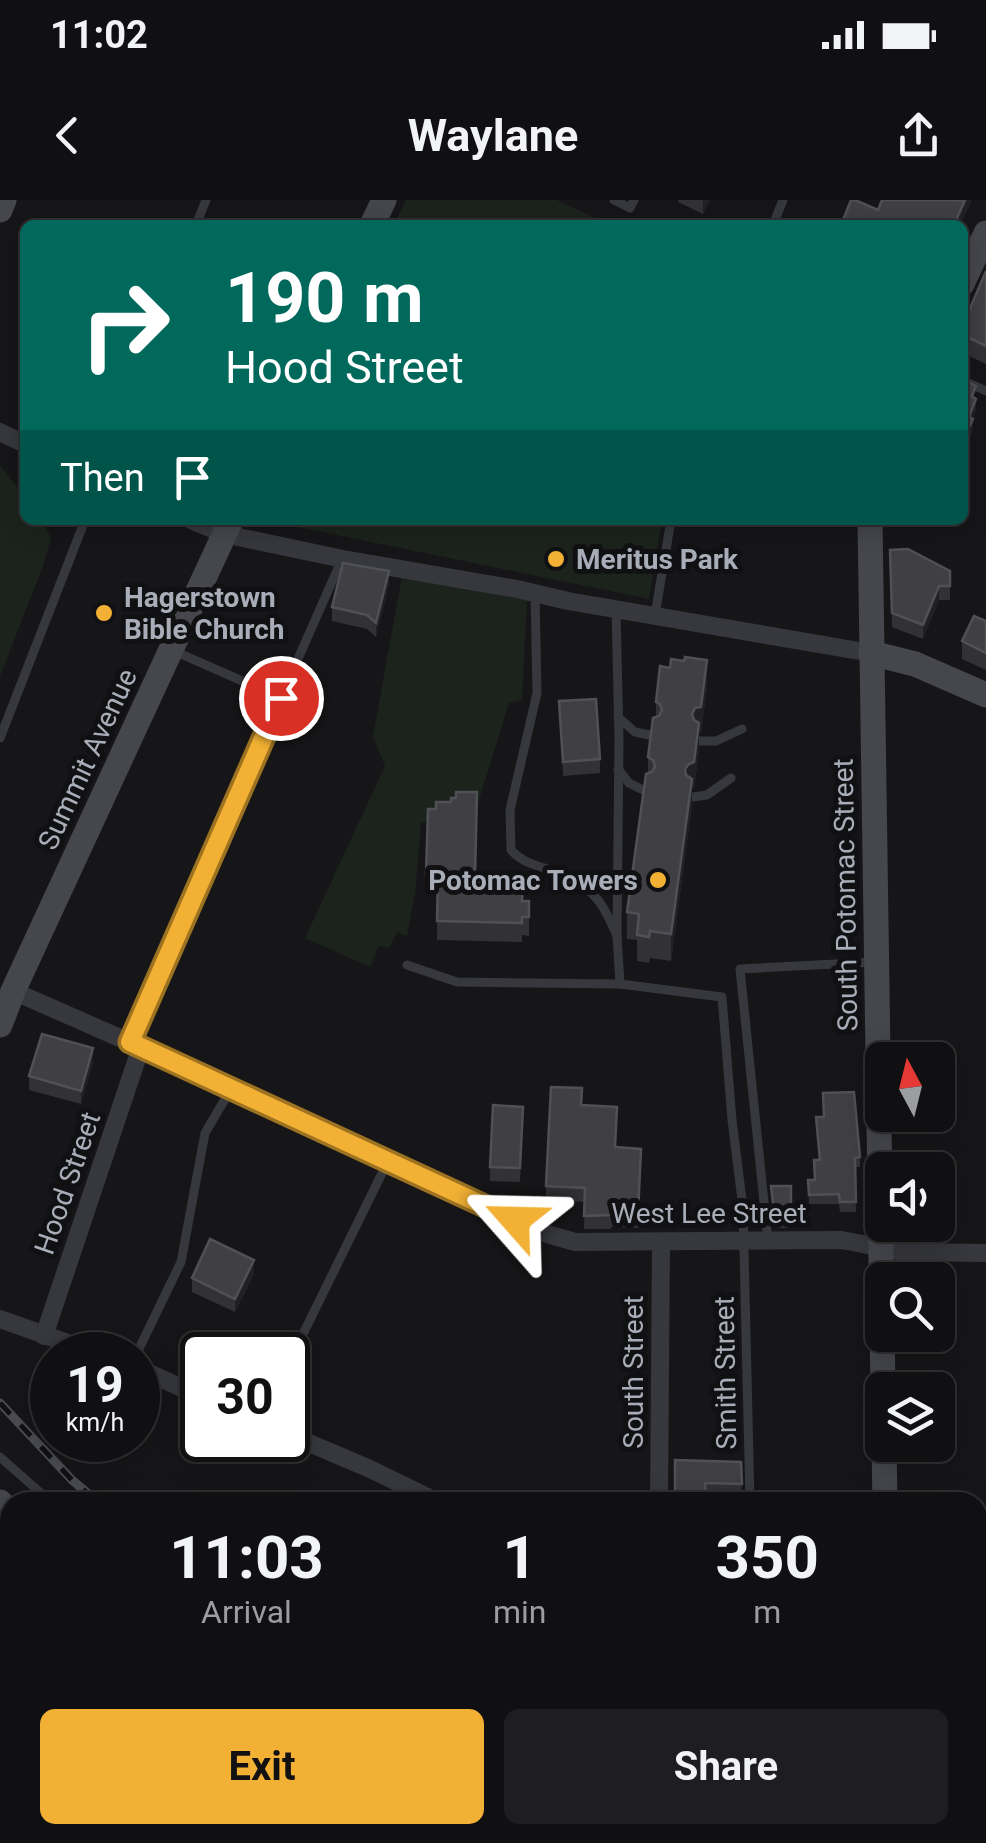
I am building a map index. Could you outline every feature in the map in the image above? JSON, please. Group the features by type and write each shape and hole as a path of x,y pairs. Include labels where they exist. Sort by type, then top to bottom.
{"main road":[{"path":"0,210 4,200"},
{"path":"968,271 986,233"},
{"name":"South Potomac Street","path":"870,525 883,1372"},
{"name":"Summit Avenue","path":"0,1025 10,987 227,527"},
{"path":"871,653 915,664 986,694"},
{"path":"884,1462 885,1492"}],"street":[{"path":"227,527 343,559 871,653"},
{"name":"West Lee Street","path":"10,987 515,1220 575,1242 842,1240 903,1252 986,1253"},
{"name":"Hood Street","path":"45,1332 135,1044"},
{"name":"South Street","path":"659,1492 661,1242"},
{"path":"0,1320 33,1332"},
{"path":"310,1443 417,1492"}],"lane":[{"path":"614,200 630,208 634,200"},
{"path":"0,738 82,525"},
{"path":"655,615 670,525"},
{"name":"Hood Street","path":"135,1044 343,559"},
{"path":"536,593 537,693 510,810 511,850 521,861 569,877 602,902 618,936"},
{"path":"407,965 457,982 620,984 616,609"},
{"path":"171,650 281,698"},
{"path":"618,716 635,732 654,736"},
{"path":"700,741 716,740 742,730"},
{"path":"618,769 629,783 647,792"},
{"path":"692,797 708,795 732,778"},
{"path":"768,1241 740,969 876,962"},
{"name":"Smith Street","path":"620,984 722,996 743,1208 750,1492"},
{"path":"147,1332 181,1262 205,1133 231,1088"},
{"path":"305,1332 388,1161"},
{"path":"0,1457 40,1492"}],"shaded area":[{"path":"406,200 557,200 599,220 396,220"},
{"path":"0,465 20,491 20,525 44,525 51,538 0,676"},
{"name":"Meritus Park","path":"288,525 661,525 649,599"},
{"path":"402,576 527,600 522,700 509,703 478,803 466,815 421,823 407,936 397,932 389,948 379,946 370,967 305,938 385,766 373,736"}],"building":[{"path":"851,200 878,210 882,200 965,200 956,220 843,220"},
{"path":"986,271 986,346 968,337 968,313"},
{"path":"968,382 976,386 969,417 973,419 968,429"},
{"path":"908,549 950,571 950,586 939,586 923,625 892,613 890,550"},
{"path":"343,563 389,571 376,623 367,615 332,607"},
{"path":"974,616 986,621 986,653 962,641"},
{"name":"Potomac Towers","path":"685,657 707,660 701,707 692,714 699,723 694,762 685,769 692,779 671,934 650,931 649,937 637,935 639,914 627,912 646,774 655,766 648,757 653,718 662,710 656,702 660,666 670,668 671,659 684,661"},
{"path":"596,699 600,759 563,762 559,701"},
{"path":"456,792 477,792 475,876 523,877 522,901 529,901 529,917 522,917 522,923 437,921 438,876 426,875 428,809 436,809 436,802 451,802"},
{"path":"42,1034 93,1048 81,1091 29,1076"},
{"path":"551,1087 582,1088 581,1105 617,1107 615,1147 641,1149 638,1214 584,1216 585,1188 546,1186"},
{"path":"854,1092 860,1157 855,1158 856,1202 840,1202 839,1194 809,1195 808,1180 815,1180 814,1160 820,1160 816,1117 824,1117 823,1093"},
{"path":"493,1105 523,1107 520,1168 490,1167"},
{"path":"771,1186 791,1186 791,1219 775,1219"},
{"path":"210,1239 254,1260 235,1299 192,1278"},
{"path":"675,1460 741,1462 742,1484 705,1483 705,1492 675,1492"}],"railway":[{"path":"0,1403 86,1492"}],"place":[{"name":"Meritus Park","path":"556,559"},
{"name":"Hagerstown Bible Church","path":"104,613"},
{"name":"Potomac Towers","path":"658,880"}],"route":[{"path":"281,698 130,1042 515,1220"}]}
